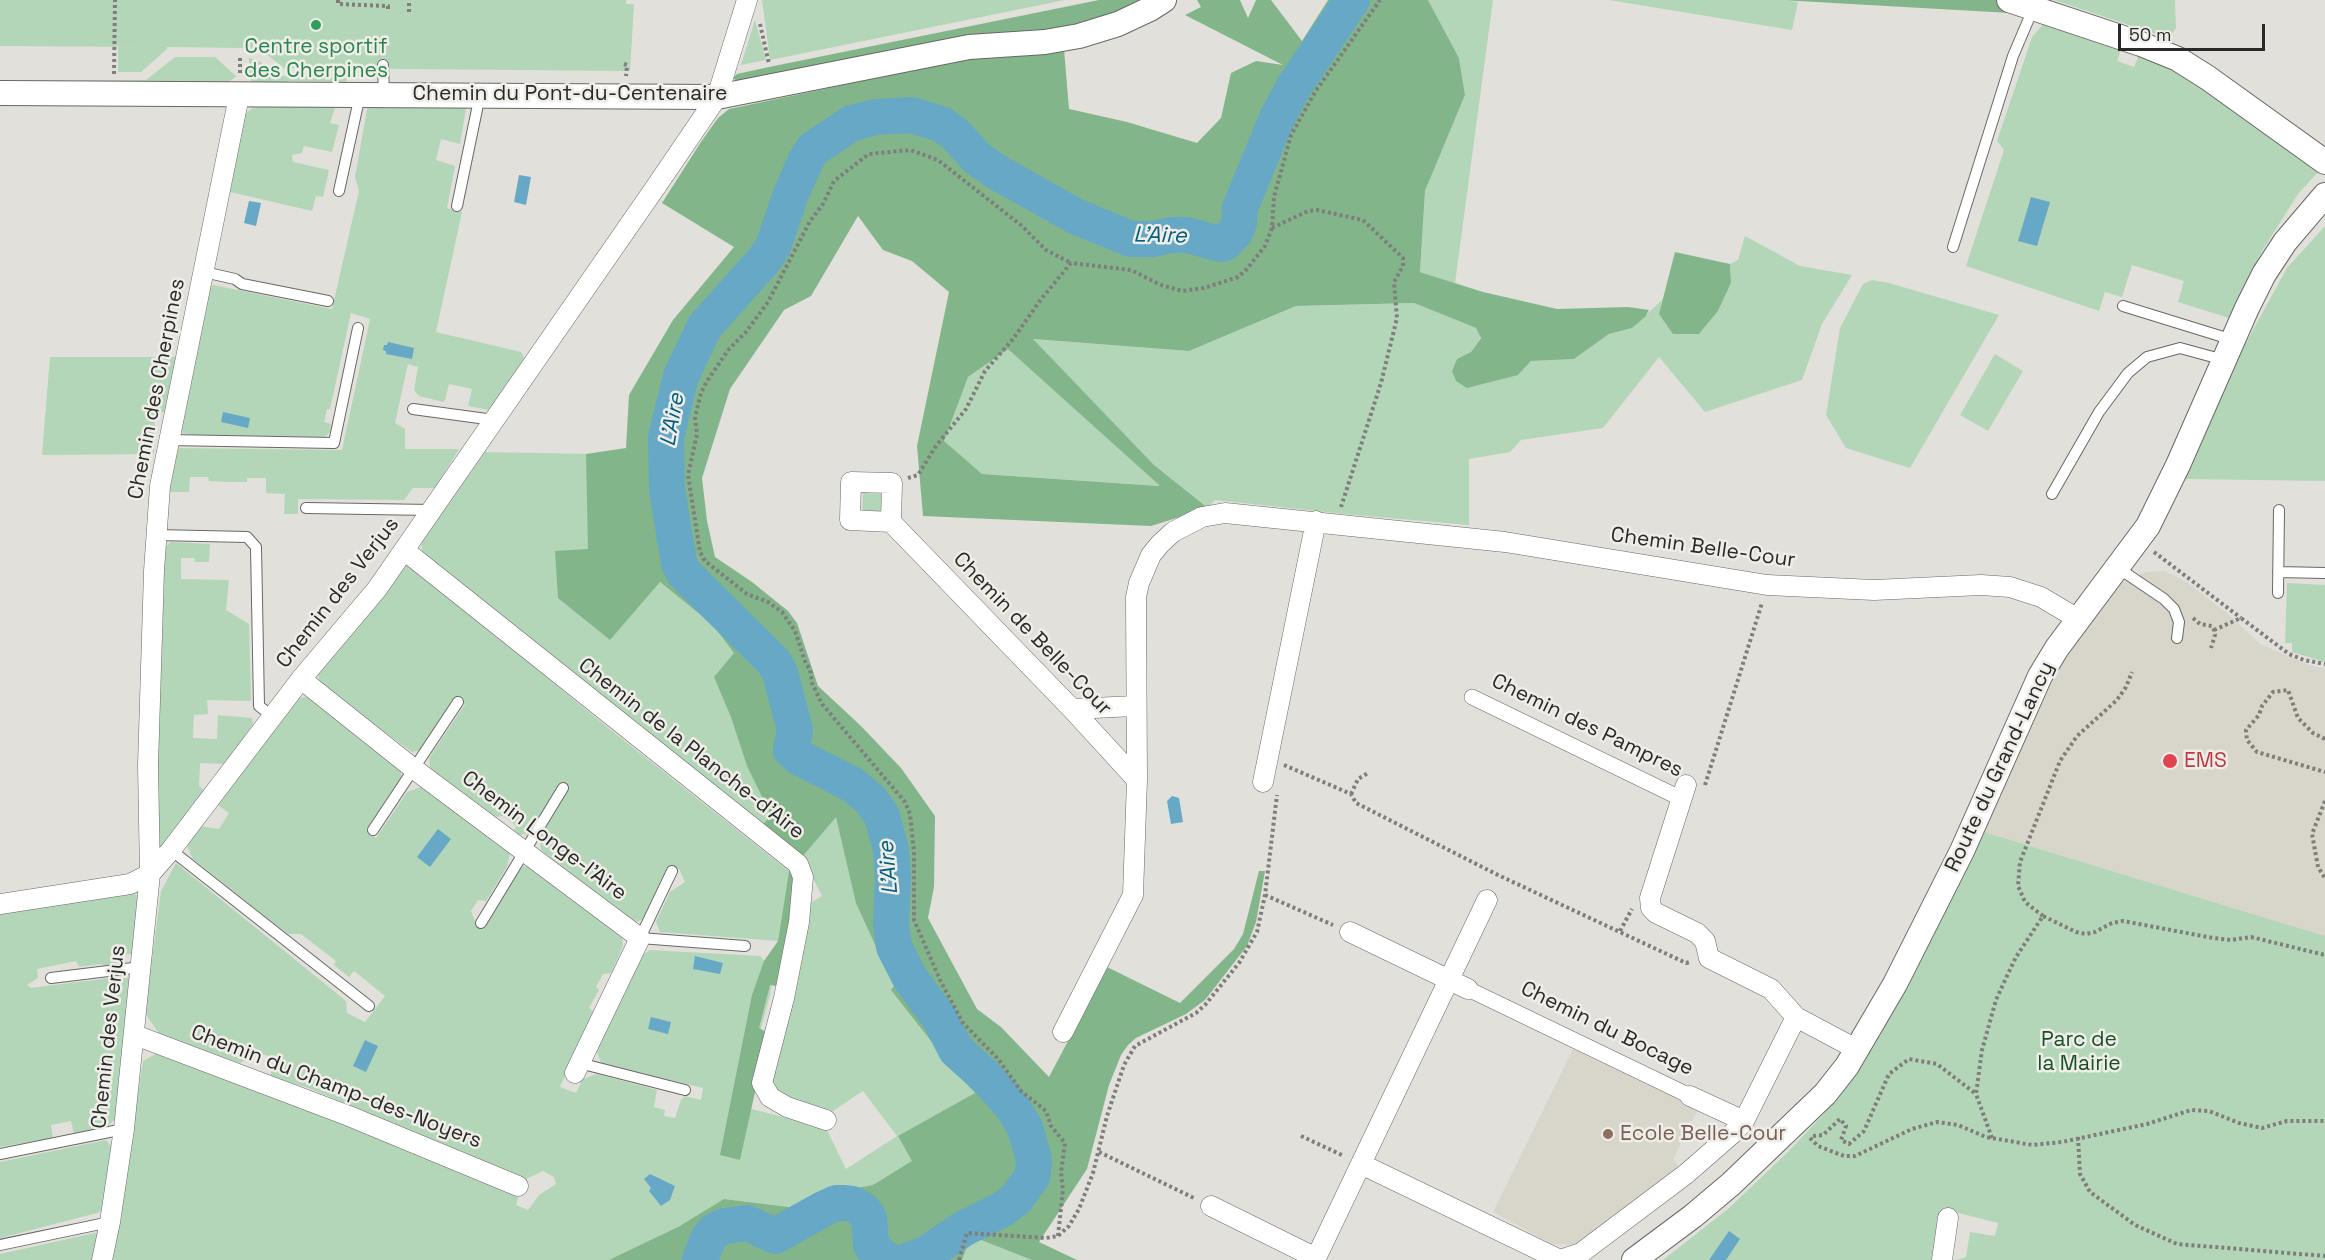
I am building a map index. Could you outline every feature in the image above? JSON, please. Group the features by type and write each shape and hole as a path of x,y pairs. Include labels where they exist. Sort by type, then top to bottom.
{"street":[{"name":"Chemin des Verjus","path":"102,1260 124,1129 150,874 171,850 301,679 377,589 717,97 747,0"},
{"name":"Chemin du Pont-du-Centenaire","path":"0,93 717,97 969,46 1045,42 1079,36 1118,24 1164,0"},
{"path":"2009,0 2141,44 2178,59 2325,162"},
{"name":"Chemin des Cherpines","path":"150,874 148,765 156,535 160,486 239,96"},
{"name":"Route du Grand-Lancy","path":"1634,1260 1693,1216 1781,1137 1825,1094 1858,1050 1895,984 1962,851 2040,676 2056,648 2148,526 2160,504 2247,308 2274,258 2303,218 2325,195"},
{"path":"851,482 892,483 891,522 850,520 851,482"},
{"name":"Chemin de Belle-Cour","path":"1063,1032 1133,895 1137,780 1136,597 1138,583 1145,567 1160,544 1173,532 1202,517 1225,513 1316,521"},
{"path":"1270,787 1316,521"},
{"name":"Chemin Belle-Cour","path":"1316,521 1505,542 1767,585 1874,590 1981,585 2010,587 2041,597 2078,619"},
{"name":"Chemin de Belle-Cour","path":"891,522 1072,709 1137,780"},
{"name":"Chemin de la Planche-d'Aire","path":"404,550 798,864 803,877 799,922 784,998 762,1083 770,1097 787,1107 826,1120"},
{"name":"Chemin Longe-l'Aire","path":"301,679 414,769 640,939"},
{"name":"Chemin des Pampres","path":"1472,697 1684,792 1650,898 1651,908 1656,913 1697,933 1705,941 1709,958"},
{"path":"1072,709 1135,706"},
{"path":"0,904 130,884 150,874"},
{"path":"1210,1206 1317,1259 1487,900"},
{"name":"Chemin du Bocage","path":"1350,932 1744,1121"},
{"path":"577,1068 640,939"},
{"path":"1709,958 1771,989 1796,1017 1858,1050"},
{"path":"1361,1164 1560,1260 1587,1256 1686,1174 1744,1121 1796,1017"},
{"name":"Chemin du Champ-des-Noyers","path":"135,1035 349,1116 518,1186"},
{"path":"1942,1260 1948,1218"}],"lane":[{"path":"1953,247 2013,56 2033,9"},
{"path":"383,64 384,95"},
{"path":"457,206 480,94"},
{"path":"339,191 360,95"},
{"path":"204,272 235,279 242,284 328,301"},
{"path":"2123,306 2228,350"},
{"path":"169,440 334,443 358,328"},
{"path":"2052,494 2099,412 2128,373 2147,357 2180,348 2228,350"},
{"path":"413,409 494,420"},
{"path":"306,508 431,510"},
{"path":"2278,593 2279,510"},
{"path":"156,535 247,537 256,547 259,706 272,716"},
{"path":"2118,568 2164,599 2174,609 2179,622 2177,638"},
{"path":"2278,572 2325,573"},
{"path":"373,830 458,702"},
{"path":"480,923 563,788"},
{"path":"171,850 369,1006"},
{"path":"672,871 640,939 745,946"},
{"path":"51,978 141,967"},
{"path":"577,1068 685,1090"},
{"path":"0,1154 124,1129"},
{"path":"0,1245 110,1222"}],"path":[{"path":"114,77 115,0"},
{"path":"338,0 338,4 388,6 388,12"},
{"path":"409,0 409,12"},
{"path":"1058,1236 1065,1143 1051,1126 1046,1111 1021,1091 999,1060 963,1023 941,982 914,920 914,852 910,814 906,802 822,704 795,631 782,612 768,602 747,594 705,561 700,552 687,475 697,434 695,417 701,393 729,349 747,332 768,302 810,221 823,204 834,181 869,154 910,150 938,160 1014,219 1046,250 1071,263 1131,270 1161,285 1182,291 1190,291 1238,277 1257,258 1272,228 1274,197 1291,135 1315,92 1380,0"},
{"path":"759,21 769,64"},
{"path":"624,64 627,65 626,75"},
{"path":"1272,228 1308,211 1317,210 1363,220 1403,258 1402,266 1394,282 1397,318 1379,391 1341,504 1346,517 1342,524"},
{"path":"892,483 918,475 936,446 966,409 985,371 1013,339 1042,298 1071,263"},
{"path":"2149,548 2289,654 2325,664"},
{"path":"1684,792 1705,785 1767,585"},
{"path":"2214,630 2241,618"},
{"path":"2132,672 2117,700 2077,736 2060,761 2020,862 2018,886 2025,902 2043,916 2085,934 2123,921 2212,938 2231,940 2251,937 2325,955"},
{"path":"2325,739 2313,733 2298,718 2288,690 2273,692 2262,706 2259,715 2246,730 2247,740 2257,752 2325,772"},
{"path":"1281,773 1282,758"},
{"path":"1283,765 1351,794 1356,803 1498,875 1686,963 1709,958"},
{"path":"1351,794 1358,779 1368,772"},
{"path":"959,1260 967,1233 1046,1238 1058,1236 1069,1226 1079,1209 1099,1152 1119,1078 1135,1046 1196,1013 1217,992 1239,963 1257,932 1266,894 1270,787"},
{"path":"2325,801 2312,834 2318,867 2325,878"},
{"path":"1266,894 1350,932"},
{"path":"1992,1138 1976,1094 1982,1050 1996,1000 2016,957 2043,916"},
{"path":"1804,1142 1809,1138 1823,1135 1840,1119 1846,1126 1841,1140 1849,1144 1864,1131 1889,1074 1909,1059 1937,1064 1976,1094"},
{"path":"1809,1138 1818,1146 1844,1156 1855,1156 1912,1129 1936,1122 1958,1125 1976,1134 1992,1138 2032,1145 2062,1142 2147,1124 2182,1111 2200,1109 2252,1127 2262,1128 2287,1121 2325,1121"},
{"path":"1301,1136 1361,1164"},
{"path":"2078,1137 2080,1174 2090,1192 2135,1225 2177,1245 2325,1256"},
{"path":"1099,1152 1210,1206"}],"shaded area":[{"name":"EMS","path":"2165,571 2185,581 2227,613 2260,644 2314,667 2325,668 2325,936 1984,832 2045,689 2115,586 2146,572"},
{"name":"Ecole Belle-Cour","path":"1573,1049 1698,1109 1673,1159 1679,1167 1577,1245 1552,1244 1493,1212"}],"green space":[{"name":"Centre sportif des Cherpines","path":"0,0 626,0 626,4 634,4 630,71 284,68 265,53 246,48 167,47 141,72 118,72 118,47 149,47 0,46"},
{"path":"762,0 1065,0 770,60"},
{"path":"1099,0 1148,0 1102,21 1016,34 741,84 733,78 737,74 769,67"},
{"path":"1197,0 1240,0 1248,18 1256,0 1271,0 1302,41 1328,0 1428,0 1459,58 1465,95 1425,191 1420,272 1483,292 1557,309 1628,307 1649,310 1645,317 1632,328 1609,334 1574,359 1531,361 1518,375 1467,388 1456,381 1452,371 1457,359 1471,352 1481,338 1476,328 1414,303 1296,306 1189,351 1033,339 1154,465 1208,508 1151,526 923,516 917,446 949,292 912,261 883,250 858,216 811,296 784,310 730,389 702,478 707,521 715,557 752,582 788,611 797,623 818,686 901,768 935,816 934,887 928,918 977,1009 1001,1027 1049,1077 1107,967 1180,1003 1234,949 1243,934 1259,871 1265,871 1256,922 1247,946 1205,1000 1186,1014 1136,1038 1121,1055 1109,1085 1087,1169 1039,1242 1077,1260 1032,1260 971,1236 962,1260 609,1260 678,1227 724,1199 789,1207 828,1193 873,1185 912,1161 898,1136 975,1093 953,1069 891,990 894,986 856,903 836,817 802,857 761,827 771,815 747,766 731,717 714,677 734,653 713,625 660,582 610,640 558,598 555,551 588,549 586,454 626,448 629,395 673,320 734,247 662,203 718,118 729,109 976,57 1064,49 1069,109 1127,122 1197,143 1221,118 1231,73 1256,61 1283,65 1185,15 1201,7","holes":["1008,349 1159,485 982,474 944,441 968,377"]},
{"path":"1428,0 1493,0 1455,283 1420,272 1425,191 1465,95 1459,58"},
{"path":"1609,0 1781,0 1798,2 1792,30"},
{"path":"1781,0 2051,0 2010,13"},
{"path":"2054,0 2175,0 2176,28 2168,38"},
{"path":"755,20 766,60 741,65"},
{"path":"2043,24 2122,47 2117,61 2134,67 2140,52 2184,70 2319,171 2298,194 2262,251 2229,318 2178,302 2184,281 2132,265 2122,297 2105,292 2099,311 1966,266 2004,150 1997,141 2032,37"},
{"path":"175,57 215,57 236,76 224,86 0,87 0,81 146,80"},
{"path":"249,58 259,61 281,76 347,78 346,82 289,81 282,87 254,86 249,77"},
{"path":"260,102 337,102 330,123 339,125 332,152 304,146 302,153 292,155 293,162 329,170 323,197 316,196 312,211 230,192 245,114"},
{"path":"368,104 463,105 466,109 460,144 441,139 436,160 455,166 447,208 462,212 436,332 521,352 525,359 489,410 468,406 472,389 449,384 443,402 419,396 414,390 418,367 408,364 395,423 405,429 405,449 459,449 435,488 413,488 404,500 298,499 298,514 284,514 285,494 266,493 266,478 247,478 247,482 228,482 209,481 208,477 190,477 189,492 171,492 166,486 175,448 342,450 370,319 351,313 330,409 327,409 324,422 331,424 330,432 325,437 193,435 183,433 179,425 207,289 213,285 332,309 359,191 355,177"},
{"path":"2325,226 2325,481 2185,479 2241,352 2287,268"},
{"path":"1745,236 1800,266 1852,275 1822,324 1802,380 1705,412 1659,357 1603,428 1521,440 1510,452 1469,459 1469,525 1215,500 1208,508 1154,465 1032,339 1189,351 1296,306 1414,303 1476,328 1481,337 1471,352 1457,359 1518,375 1531,361 1574,359 1609,334 1632,328 1663,299 1659,314 1699,334 1718,311 1731,283 1730,264 1738,260"},
{"path":"1675,252 1730,264 1731,283 1718,311 1699,334 1673,334 1659,314"},
{"path":"1872,280 1999,315 1910,468 1846,448 1826,415 1840,328 1863,284"},
{"path":"1009,348 1160,486 982,474 943,441 968,377"},
{"path":"1995,354 2023,371 1988,431 1960,415"},
{"path":"50,357 179,357 167,412 155,412 154,454 42,455"},
{"path":"485,452 645,455 660,582 713,625 752,665 833,785 975,1093 997,1164 828,1193 789,1207 724,1199 706,1229 626,1260 113,1260 143,1061 159,1052 353,1126 516,1194 518,1198 516,1205 528,1210 539,1195 556,1184 554,1177 543,1171 526,1179 311,1089 270,1076 276,1059 260,1053 240,1063 160,1035 145,1013 161,891 176,863 346,1001 347,1013 365,1022 385,996 354,971 349,977 334,965 336,961 301,934 288,934 272,922 192,858 187,845 200,826 219,829 229,813 218,805 295,698 305,697 317,701 400,767 402,776 366,830 376,838 407,792 424,786 510,853 507,867 486,901 478,900 471,911 475,921 485,927 518,872 524,866 531,867 622,935 623,946 611,973 603,974 596,987 599,990 589,1008 594,1012 560,1087 576,1093 583,1079 597,1074 657,1090 654,1107 665,1110 664,1116 675,1118 681,1100 685,1096 701,1100 703,1088 601,1063 596,1049 639,958 650,950 760,956 773,971 770,995 740,1106 826,1128 846,1169 897,1136 863,1091 833,1111 780,1096 769,1081 809,904 822,896 802,857 423,554 421,542"},
{"path":"863,493 882,494 881,512 862,511"},
{"path":"171,542 210,544 209,562 195,562 194,558 181,558 181,579 229,580 226,610 249,624 251,701 207,700 208,714 194,715 193,738 217,739 218,715 252,718 253,724 226,764 200,763 199,786 205,791 165,850 153,842 163,549"},
{"path":"407,562 607,727 789,871 778,941 660,932 656,922 670,892 685,882 679,869 670,866 646,919 634,922 541,850 540,837 564,797 555,790 530,833 520,835 514,830 516,826 503,816 496,817 430,768 429,758 465,704 456,697 420,750 412,752 321,685 317,673"},
{"path":"2287,583 2325,585 2325,662 2292,652 2292,643 2285,643"},
{"name":"Parc de la Mairie","path":"1984,832 2325,936 2325,1260 1956,1260 1966,1257 1970,1232 1995,1236 1998,1223 1943,1209 1936,1260 1663,1260 1728,1209 1787,1153 1835,1102 1902,988"},
{"path":"789,871 795,871 794,915 782,987 770,985 759,1028 768,1033 740,1160 720,1155 752,995 764,961 778,941"},
{"path":"132,892 140,898 136,953 122,955 118,965 101,964 79,967 76,961 37,969 38,978 27,985 31,988 133,975 117,1117 107,1127 74,1134 71,1121 51,1125 53,1138 0,1147 0,911"},
{"path":"106,1140 113,1148 101,1212 0,1238 0,1162"},
{"path":"99,1232 94,1260 0,1260 0,1254"},
{"path":"970,1236 1009,1250 1032,1260 962,1260"}],"water":[{"path":"519,175 531,177 526,205 514,202"},
{"path":"2031,197 2050,202 2037,246 2018,241"},
{"path":"249,201 261,203 256,226 244,223"},
{"path":"388,342 414,348 412,359 386,354 383,350 384,345"},
{"path":"223,412 250,418 248,428 221,422"},
{"path":"1172,796 1179,798 1183,822 1171,824 1167,801"},
{"path":"438,829 451,839 430,867 417,857"},
{"path":"695,956 723,963 720,974 693,969"},
{"path":"651,1017 671,1022 668,1034 648,1029"},
{"path":"365,1040 378,1046 366,1072 353,1066"},
{"path":"650,1174 675,1186 670,1200 661,1206 649,1191 651,1188 644,1179"},
{"path":"1729,1231 1740,1239 1726,1260 1709,1260"}],"waterway":[{"name":"L'Aire","path":"909,1260 926,1254 963,1229 1003,1209 1016,1199 1032,1177 1033,1156 1025,1128 1014,1109 986,1077 956,1050 940,1019 910,978 894,947 891,923 893,877 891,850 882,816 871,800 853,785 800,758 791,750 795,730 780,673 774,662 684,573 679,563 667,489 666,438 681,376 705,326 773,247 791,194 813,149 852,123 876,117 911,115 941,124 955,134 977,158 995,171 1075,216 1131,239 1187,235 1220,244 1225,243 1235,232 1239,223 1240,208 1277,118 1293,88 1352,0"},
{"name":"L'Aire","path":"700,1260 708,1239 714,1231 724,1226 747,1223 775,1236 836,1203 853,1204 864,1211 869,1218 871,1245 888,1260"}],"place":[{"name":"Centre sportif des Cherpines","path":"316,25"},
{"name":"EMS","path":"2170,761"},
{"name":"Ecole Belle-Cour","path":"1608,1134"}]}
